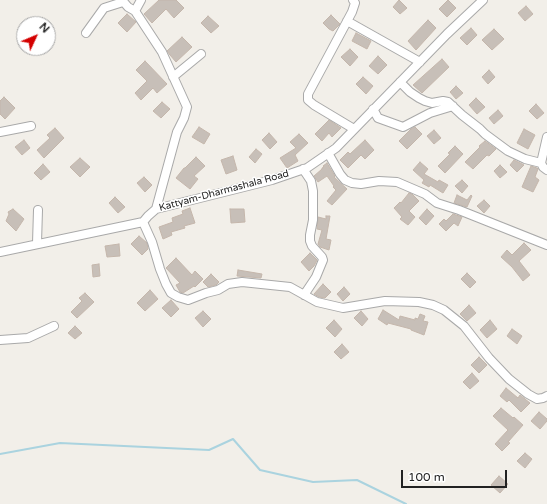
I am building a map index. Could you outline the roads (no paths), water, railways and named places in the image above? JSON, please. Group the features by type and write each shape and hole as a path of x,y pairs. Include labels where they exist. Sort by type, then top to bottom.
{"street":[{"path":"135,10 141,0"},
{"path":"353,0 355,3 352,12 308,94 308,100 354,129"},
{"name":"Kattyam-Dharmashala Road","path":"143,222 156,209 272,180 307,168 336,148 447,34 483,0"},
{"path":"86,33 104,8 122,1 135,10 162,52 187,107 184,118 176,132 156,209"},
{"path":"347,21 420,62"},
{"path":"173,77 201,54"},
{"path":"400,82 410,92 419,98 432,103 443,101 448,102 485,134 508,151 526,159 541,163 547,170"},
{"path":"374,109 378,118 403,127 430,113 453,106"},
{"path":"0,132 31,126"},
{"path":"541,163 547,137"},
{"path":"328,153 340,174 345,180 352,183 361,184 379,181 397,182 425,194 437,203 459,210 547,245"},
{"path":"303,169 311,181 313,191 313,220 310,241 323,260 316,277 304,295"},
{"path":"37,243 38,210"},
{"path":"0,252 37,243 143,222 152,242 166,284 171,293 178,297 188,300 218,290 228,284 242,282 290,287 317,302 342,308 385,301 419,302 432,305 444,310 464,326 489,358 509,379 537,399 547,396"},
{"path":"0,340 28,338 54,326"}],"waterway":[{"path":"0,454 60,443 209,450 233,439 260,470 313,482 357,480 406,504"}]}
